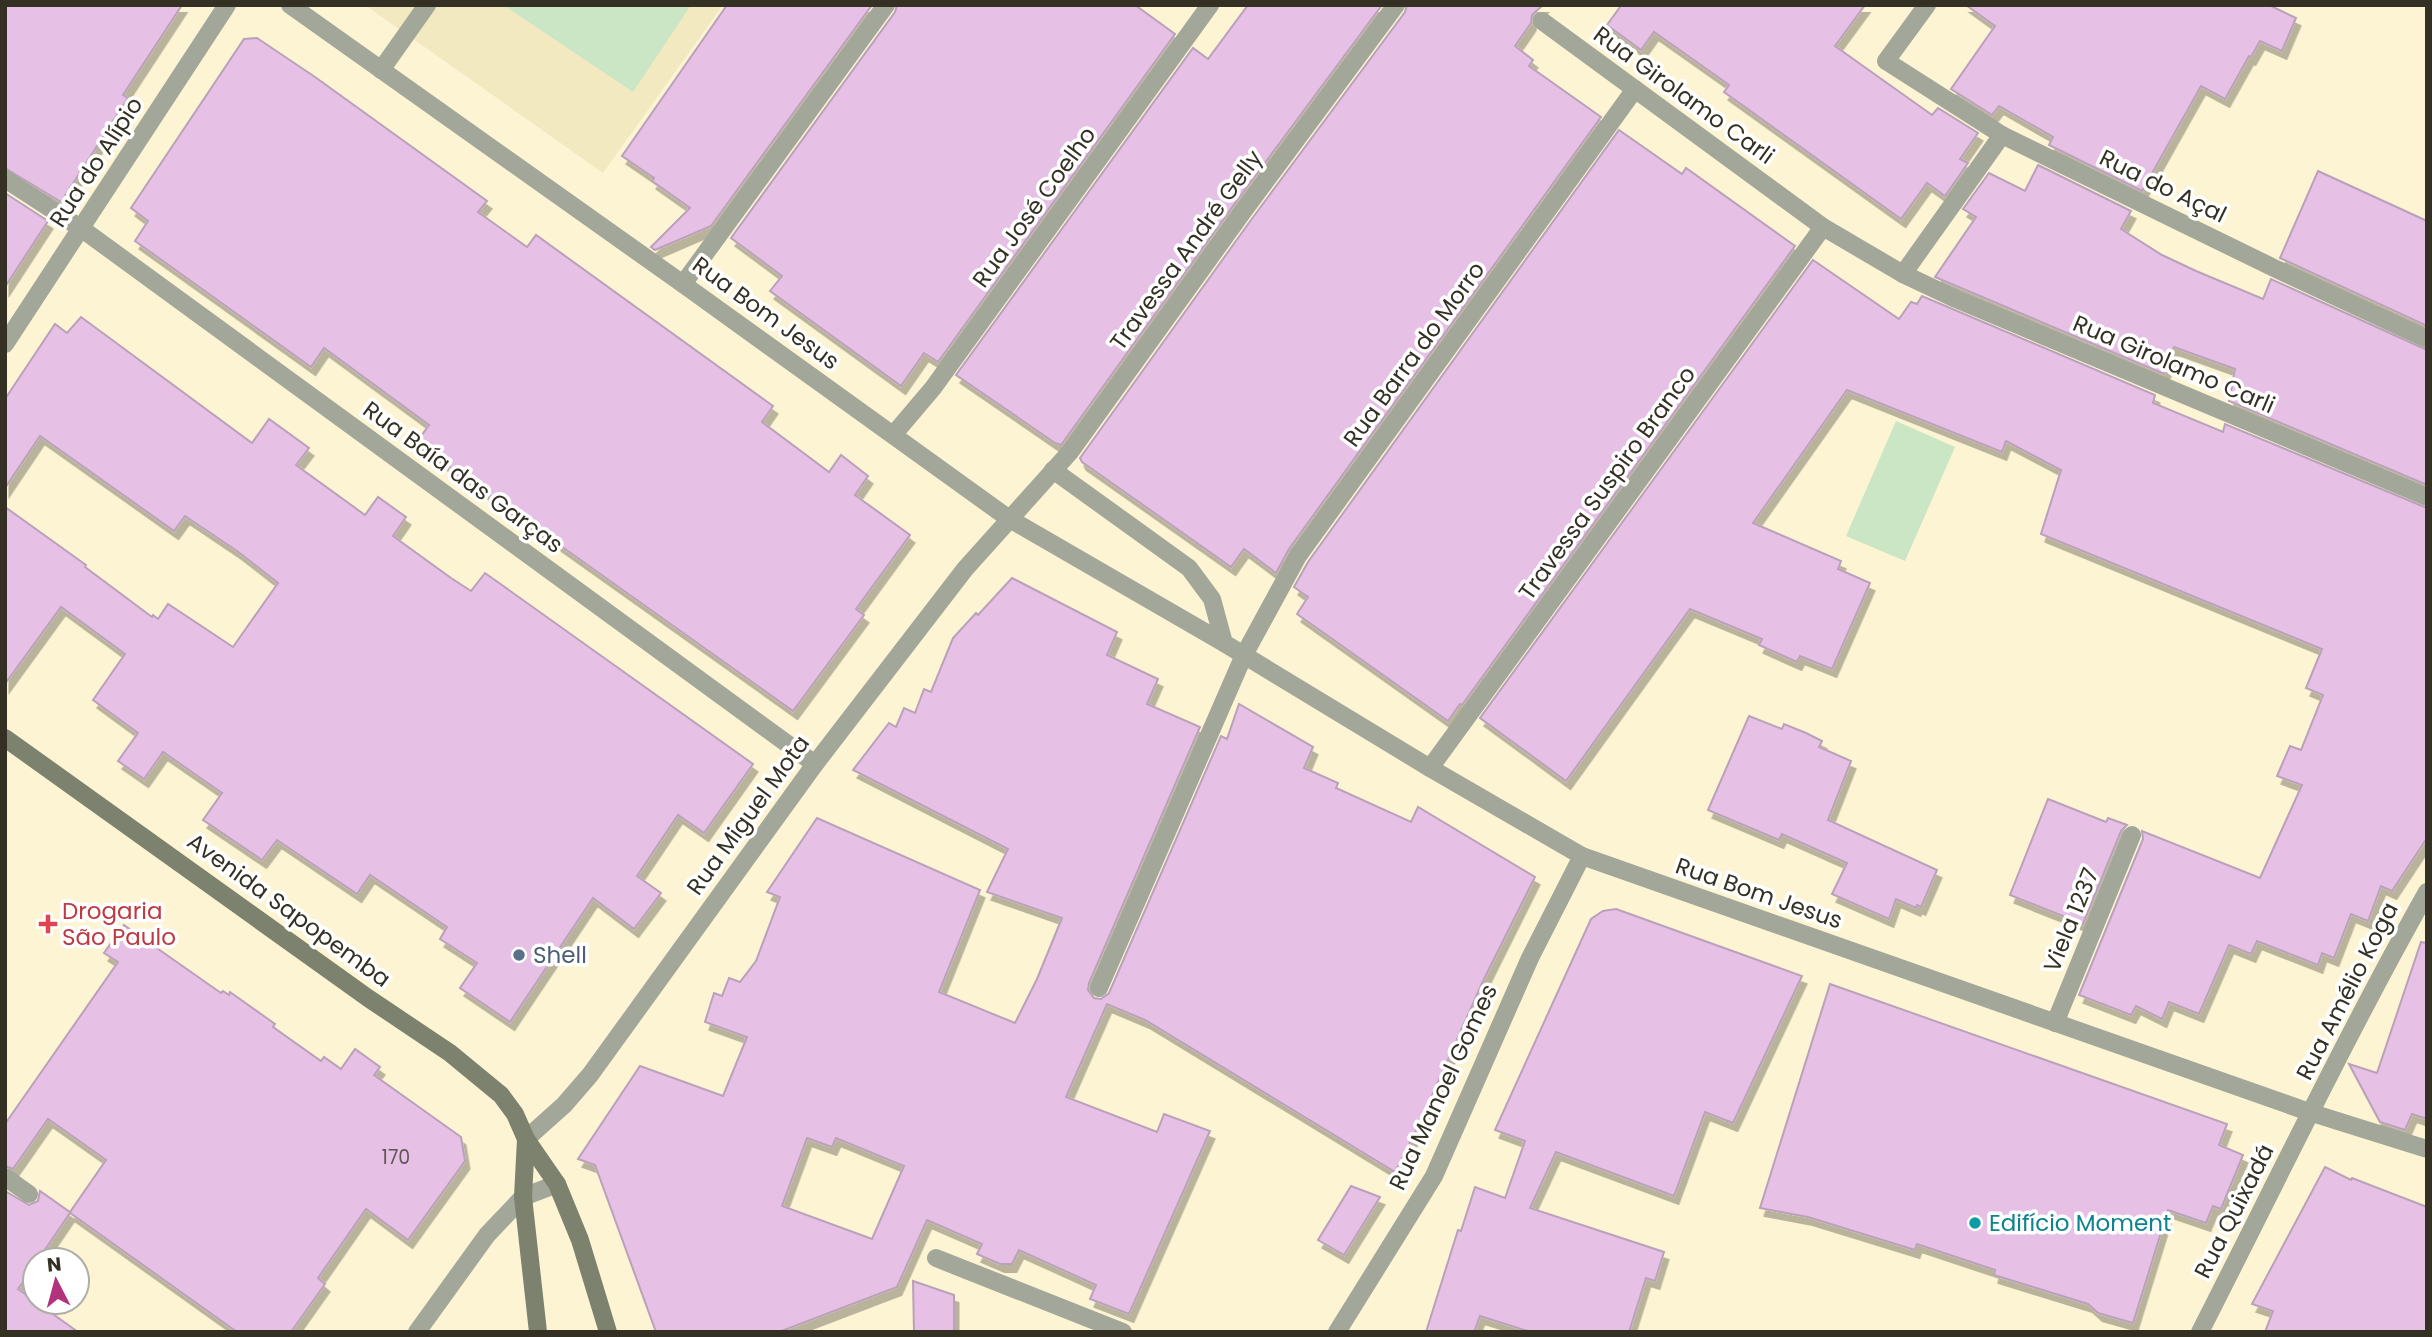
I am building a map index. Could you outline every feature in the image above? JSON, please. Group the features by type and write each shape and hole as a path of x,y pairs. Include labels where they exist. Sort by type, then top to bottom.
{"main road":[{"name":"Avenida Sapopemba","path":"5,738 368,998 450,1053 501,1095 515,1114 526,1139 557,1184 580,1240 609,1331"},
{"name":"Avenida Sapopemba","path":"526,1139 523,1197 538,1332"},
{"path":"534,1290 551,1332"}],"street":[{"name":"Rua do Alípio","path":"5,344 227,5"},
{"name":"Rua Bom Jesus","path":"290,5 1008,518 1582,856 2312,1114 2427,1149"},
{"path":"381,70 427,5"},
{"path":"683,284 886,5"},
{"name":"Rua José Coelho","path":"894,434 933,387 1210,5"},
{"name":"Travessa André Gelly","path":"1008,518 1070,452 1396,5"},
{"name":"Rua do Açal","path":"1927,5 1886,61 2002,135 2274,268 2427,339"},
{"name":"Rua Girolamo Carli","path":"1542,21 1824,227 1903,274 1956,299 2427,497"},
{"name":"Rua Barra do Morro","path":"1099,988 1244,655 1298,556 1634,89"},
{"path":"1903,274 2002,135"},
{"name":"Rua Baía das Garças","path":"5,179 82,229 815,764"},
{"name":"Travessa Suspiro Branco","path":"1430,768 1824,227"},
{"path":"1053,470 1189,568 1212,600 1224,643"},
{"name":"Rua Miguel Mota","path":"526,1139 564,1105 590,1075 815,764 965,569 1008,518"},
{"name":"Viela 1237","path":"2055,1023 2132,835"},
{"name":"Rua Manoel Gomes","path":"1337,1332 1434,1176 1531,958 1582,856"},
{"name":"Rua Amélio Koga","path":"2312,1114 2370,994 2427,892"},
{"name":"Rua Quixadá","path":"2200,1332 2312,1114"},
{"path":"5,1177 29,1194"},
{"path":"418,1332 487,1235 523,1197 557,1184"},
{"path":"936,1258 1123,1332"}],"shaded area":[{"path":"365,5 723,5 603,173"}],"green space":[{"path":"503,5 691,5 633,92"},
{"path":"1896,421 1955,447 1905,561 1846,536"}],"building":[{"path":"5,5 182,5 123,95 128,98 61,202 5,168"},
{"path":"727,5 872,5 711,226 655,250 651,247 690,208 622,156"},
{"path":"897,5 1135,5 1175,34 938,362 924,353 901,386 770,291 782,276 731,238 895,12"},
{"path":"1248,5 1382,5 1061,445 1055,443 956,375 1193,48 1208,59"},
{"path":"1407,5 1543,5 1532,15 1531,23 1515,46 1533,60 1529,66 1601,117 1289,549 1276,573 1244,549 1231,567 1080,458 1405,12"},
{"path":"1617,5 1865,5 1835,46 1932,115 1938,108 1978,133 1960,159 1968,163 1945,196 1927,183 1901,219 1724,92 1729,85 1654,32 1641,50 1607,25 1620,7"},
{"path":"1966,5 2269,5 2296,18 2282,51 2260,41 2225,99 2201,86 2142,191 2049,145 2053,137 1999,106 1992,115 1951,89 1995,26"},
{"path":"257,38 487,201 478,212 527,247 536,235 773,406 762,422 829,472 841,455 868,476 855,495 910,535 856,609 864,615 793,711 416,443 429,425 324,348 311,367 135,241 148,221 131,208 244,39"},
{"path":"1619,130 1682,174 1686,168 1795,246 1448,721 1297,614 1308,597 1294,587 1308,562"},
{"path":"2038,165 2131,211 2121,229 2162,255 2263,299 2271,279 2427,350 2427,485 2229,401 2235,369 2174,347 2164,374 1935,277 1976,217 1963,209 1989,173 2025,191"},
{"path":"2318,171 2427,221 2427,326 2280,258"},
{"path":"5,193 48,221 5,287"},
{"path":"1813,260 1899,319 1911,302 1917,304 1922,296 2155,395 2153,403 2223,432 2225,424 2427,508 2427,838 2392,891 2381,886 2368,921 2351,914 2334,958 2322,953 2318,965 2257,941 2251,954 2229,945 2199,1014 2169,1002 2162,1019 2136,1006 2131,1015 2079,995 2143,839 2142,831 2260,878 2302,785 2277,776 2290,746 2301,750 2323,695 2306,688 2322,649 2041,534 2061,470 2006,441 2002,452 1847,390 1753,523 1841,561 1838,569 1870,583 1832,669 1800,656 1797,662 1759,645 1762,639 1690,609 1566,781 1480,718"},
{"path":"81,317 252,443 269,419 309,448 296,465 365,515 378,497 406,517 393,536 451,578 471,591 485,573 753,764 704,833 678,815 637,876 661,893 634,929 593,898 510,1022 460,988 477,963 440,939 447,927 370,875 357,894 277,840 262,860 203,820 222,793 163,752 144,779 118,761 138,733 93,700 125,654 61,607 5,684 5,507 152,617 153,615 158,619 168,604 233,647 278,583 185,516 174,531 40,436 5,488 5,399 55,324 67,333"},
{"path":"1012,578 1117,632 1107,655 1158,679 1147,704 1200,727 1089,983 1088,990 1094,998 1101,999 1109,993 1221,736 1227,739 1239,704 1313,747 1304,768 1338,783 1336,788 1411,822 1418,807 1535,877 1483,981 1419,1125 1395,1172 1145,1020 1107,1004 1066,1097 1157,1132 1164,1114 1210,1131 1129,1314 1090,1299 1096,1285 1019,1250 1012,1264 1000,1264 977,1254 982,1244 927,1220 897,1287 779,1332 656,1332 595,1165 578,1159 640,1066 723,1096 747,1037 705,1022 714,993 722,996 729,978 740,982 756,961 780,897 767,892 817,818 980,890 939,992 1015,1023 1037,979 1062,918 987,892 1008,849 853,770 889,723 896,727 904,708 915,713 924,689 931,692 953,638 976,613 978,615","holes":["807,1138 832,1147 836,1138 904,1166 872,1239 782,1206"]},
{"path":"1749,716 1782,729 1784,724 1806,733 1822,741 1819,747 1851,761 1828,820 1937,870 1921,907 1917,905 1916,908 1896,899 1889,919 1832,894 1847,863 1782,834 1779,840 1708,810"},
{"path":"2048,799 2106,822 2108,818 2127,825 2121,831 2083,924 2010,895"},
{"path":"1616,909 1802,976 1733,1123 1705,1112 1674,1196 1556,1152 1530,1208 1664,1252 1655,1281 1646,1278 1629,1332 1531,1332 1480,1316 1474,1332 1426,1332 1458,1230 1461,1231 1475,1187 1505,1198 1525,1141 1495,1130 1591,919 1603,911"},
{"path":"124,925 221,993 223,991 229,995 230,992 321,1061 324,1057 341,1069 355,1049 380,1067 374,1075 461,1137 465,1161 408,1240 366,1209 318,1278 325,1284 291,1332 237,1332 70,1213 48,1246 21,1246 21,1285 18,1289 21,1291 21,1316 56,1316 78,1332 5,1332 5,1191 29,1205 38,1201 40,1191 70,1212 106,1160 48,1119 13,1169 5,1166 5,1124 118,962 104,953"},
{"path":"2421,942 2427,943 2427,1119 2412,1114 2405,1130 2380,1122 2349,1064 2377,1073"},
{"path":"1830,984 2227,1124 2219,1145 2243,1155 2221,1209 2213,1206 2206,1223 2168,1210 2133,1323 2098,1313 2088,1304 1994,1275 1995,1270 1917,1244 1915,1250 1808,1217 1760,1208"},
{"path":"2325,1167 2351,1180 2352,1178 2427,1207 2427,1332 2265,1332 2273,1311 2252,1304"},
{"path":"1351,1186 1380,1197 1344,1255 1318,1240"},
{"path":"913,1281 954,1295 954,1332 914,1332"}],"place":[{"name":"Drogaria São Paulo","path":"48,924"},
{"name":"Shell","path":"519,955"},
{"name":"Edifício Moment","path":"1975,1223"}]}
